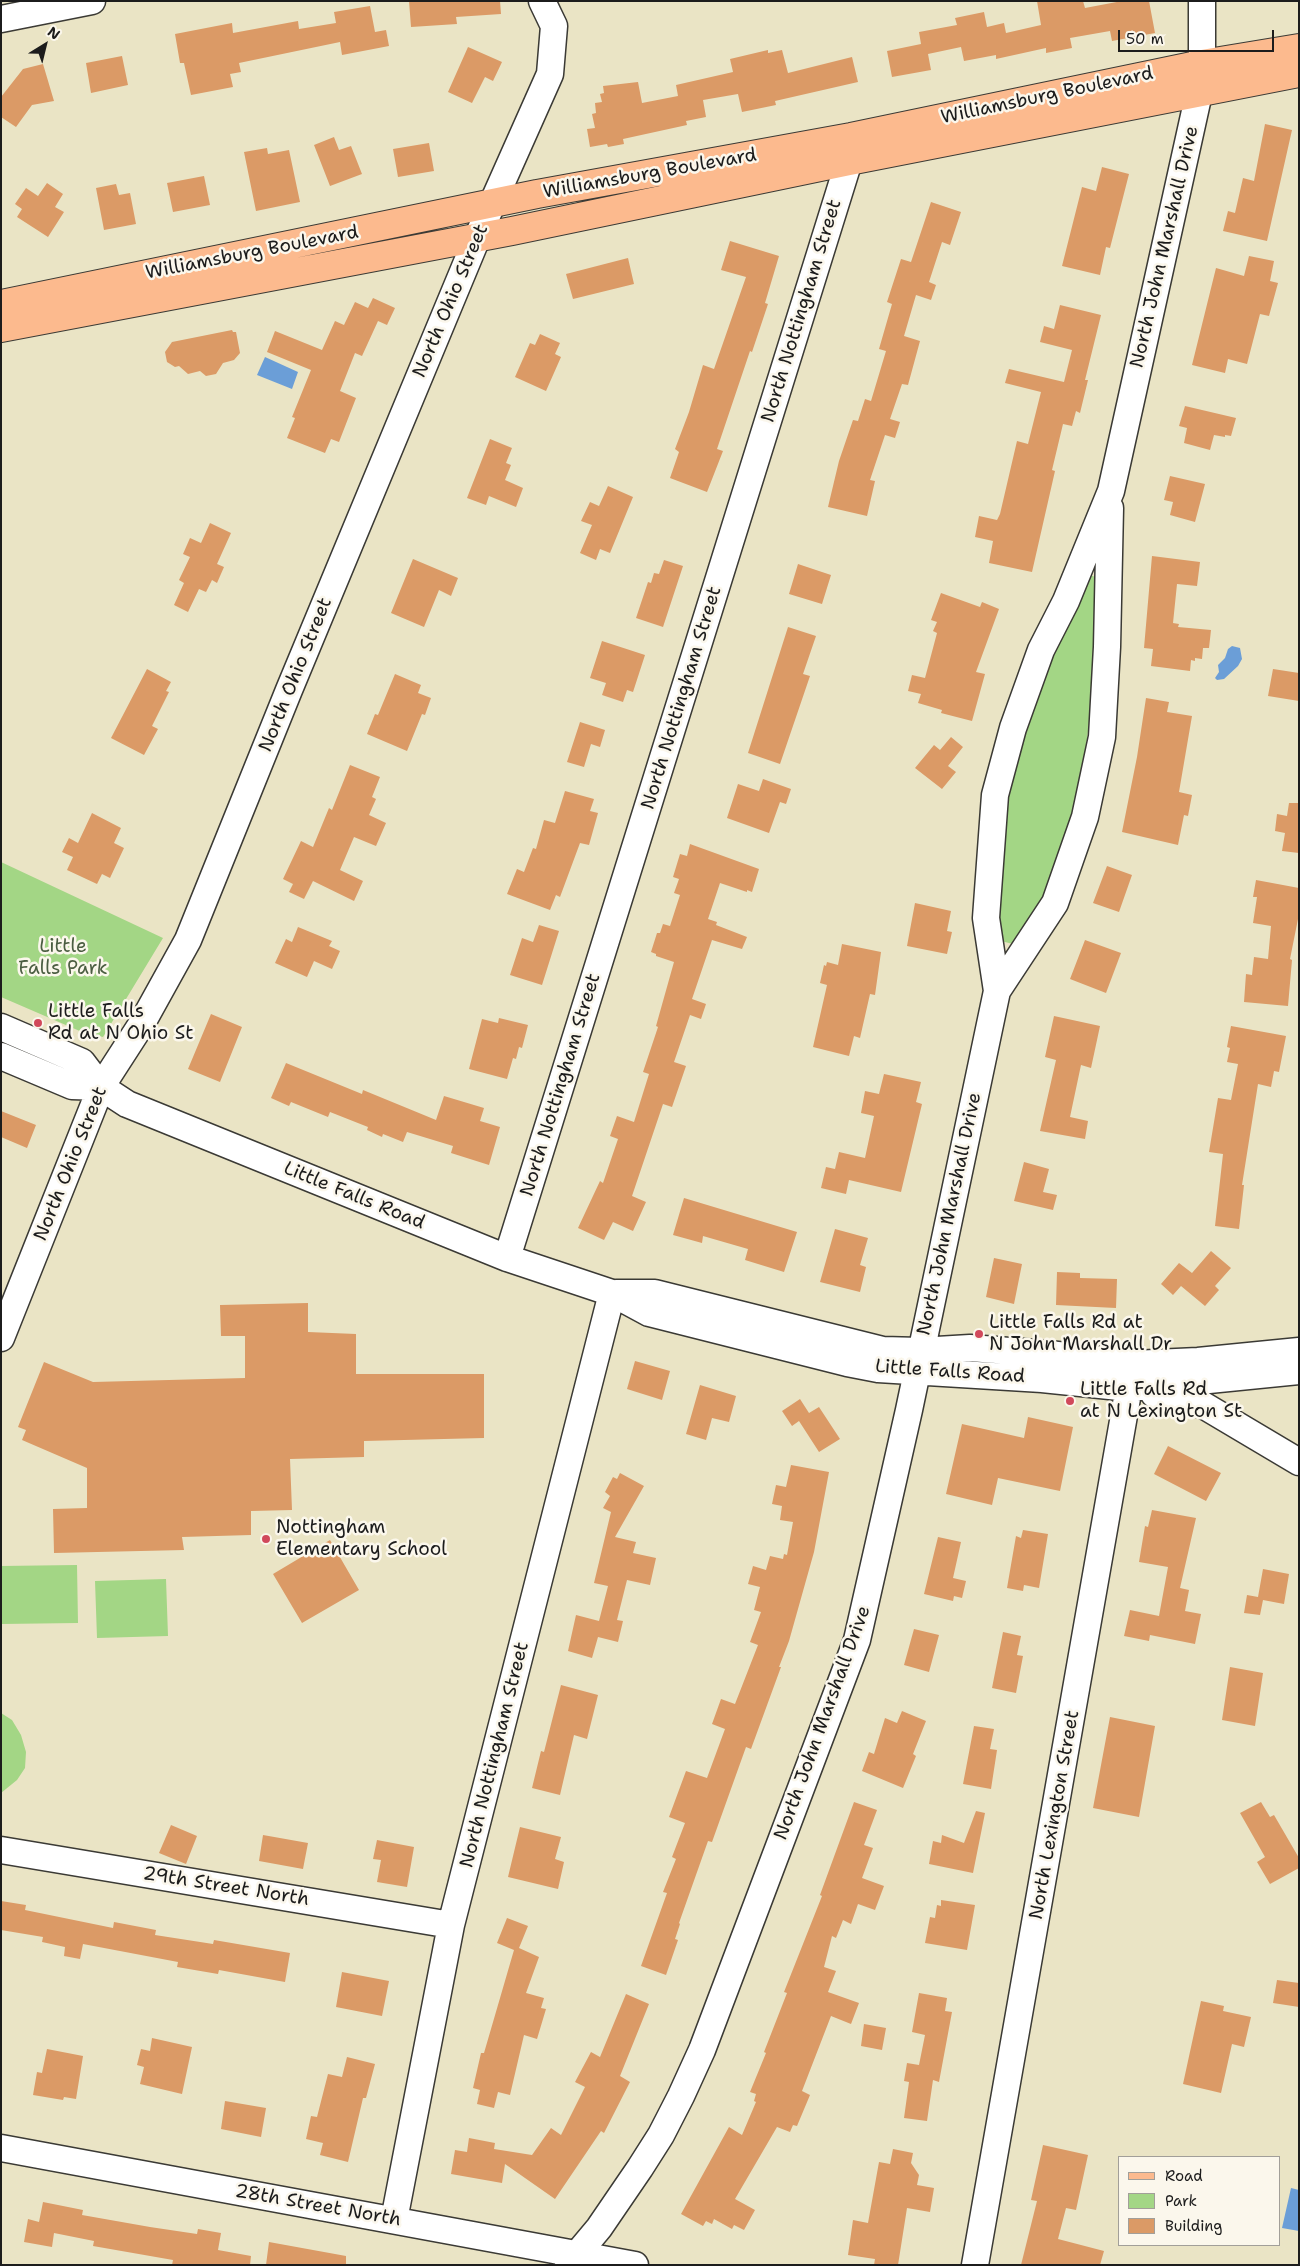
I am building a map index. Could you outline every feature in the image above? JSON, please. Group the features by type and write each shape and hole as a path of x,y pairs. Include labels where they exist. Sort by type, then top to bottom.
{"main road":[{"name":"Williamsburg Boulevard","path":"1,328 477,238 1202,64 1299,48"},
{"name":"Williamsburg Boulevard","path":"1,304 492,205 537,194 850,149 1199,92 1299,73"}],"street":[{"path":"1,19 92,1"},
{"name":"North Ohio Street","path":"1,1338 101,1087 141,1025 188,940 289,690 477,238 550,74 554,26 542,1"},
{"name":"North John Marshall Drive","path":"573,2259 599,2228 661,2134 692,2073 716,2015 857,1640 900,1452 997,991 986,918 995,794 1013,728 1042,650 1066,601 1111,491 1199,92 1202,64 1202,1"},
{"name":"North Nottingham Street","path":"507,1258 850,149"},
{"name":"North John Marshall Drive","path":"997,991 1055,903 1085,817 1102,737 1107,647 1111,491"},
{"name":"Little Falls Road","path":"1,1027 82,1062 101,1087 128,1104 507,1258 612,1293 655,1293 883,1350 918,1362 970,1348 1049,1354 1131,1376 1299,1371"},
{"path":"1,1056 72,1086 101,1087"},
{"name":"North Nottingham Street","path":"394,2220 452,1925 612,1293"},
{"name":"Little Falls Road","path":"1131,1376 1198,1361 1299,1350"},
{"path":"1131,1376 1203,1405 1299,1462"},
{"name":"North Lexington Street","path":"975,2265 1131,1376"},
{"name":"29th Street North","path":"1,1850 452,1925"},
{"name":"28th Street North","path":"1,2148 394,2220 573,2259 635,2265"}],"green space":[{"path":"1088,574 1100,579 1093,694 1084,761 1069,827 1049,883 1027,931 1017,945 997,940 1005,797 1039,680"},
{"name":"Little Falls Park","path":"1,862 163,938 103,1037 82,1032 1,997"},
{"path":"77,1565 78,1623 1,1624 1,1566"},
{"path":"166,1579 168,1636 97,1638 95,1581"},
{"path":"1,1713 12,1720 21,1735 26,1752 25,1768 17,1780 1,1793"}],"water":[{"path":"265,357 298,372 292,389 257,375"},
{"path":"1232,646 1240,648 1242,659 1238,666 1224,679 1217,680 1215,678 1219,672 1218,665"},
{"path":"1291,2188 1299,2190 1299,2231 1282,2228"}],"building":[{"path":"409,1 500,1 501,14 456,17 457,24 411,27"},
{"path":"1037,1 1083,1 1085,8 1122,1 1149,1 1155,33 1112,41 1110,31 1070,38 1072,48 1046,53 1046,48 996,59 996,55 964,61 961,47 928,54 931,70 892,77 887,51 921,44 919,32 957,25 955,18 984,12 987,27 1004,23 1006,33 1041,25"},
{"path":"370,6 375,32 386,30 389,46 342,55 340,42 239,63 241,72 230,74 233,87 191,95 184,63 180,63 175,34 232,23 233,33 298,21 299,29 336,23 334,12"},
{"path":"468,47 502,62 493,81 485,77 472,103 448,92"},
{"path":"768,50 768,53 782,50 788,73 852,57 858,82 775,101 776,105 742,112 738,94 703,100 706,117 686,121 687,125 623,139 624,144 608,147 607,144 590,147 587,129 595,128 592,114 596,113 595,103 602,102 600,94 604,93 603,86 638,82 642,103 678,96 676,85 733,72 730,59"},
{"path":"122,56 128,85 91,93 86,63"},
{"path":"43,64 54,101 32,105 16,127 1,117 1,97 23,69"},
{"path":"1265,124 1292,130 1267,241 1223,231 1228,211 1235,213 1243,178 1254,181"},
{"path":"334,137 339,150 351,146 362,174 330,186 314,145"},
{"path":"429,143 434,171 398,177 393,149"},
{"path":"267,148 268,154 289,150 300,202 256,211 244,152"},
{"path":"1102,167 1129,174 1110,248 1106,247 1100,275 1062,266 1082,187 1096,191"},
{"path":"204,176 210,205 173,212 167,183"},
{"path":"47,183 63,194 55,207 64,212 48,237 17,217 22,209 15,204 26,188 38,196"},
{"path":"116,184 119,195 130,193 136,224 104,230 96,188"},
{"path":"931,202 961,212 950,245 942,242 929,282 936,285 931,300 916,295 904,336 920,341 908,385 902,384 890,419 900,422 895,438 885,435 870,480 875,481 867,516 828,507 839,461 853,420 858,421 865,399 871,401 886,351 879,349 892,304 887,302 901,259 911,262"},
{"path":"730,241 779,256 765,303 768,304 717,449 723,451 707,492 670,478 679,452 675,449 689,412 703,365 714,369 746,277 721,270"},
{"path":"1249,256 1274,261 1270,281 1278,283 1269,316 1260,314 1247,364 1228,359 1225,373 1192,365 1216,268 1244,276"},
{"path":"628,258 634,284 573,299 566,274"},
{"path":"373,298 395,308 387,325 378,321 362,356 355,353 340,391 356,398 339,442 331,439 325,453 287,438 295,418 292,417 311,370 267,352 275,331 322,350 335,321 344,325 355,302 368,308"},
{"path":"1060,305 1101,315 1085,380 1088,380 1080,413 1076,411 1072,426 1063,424 1052,470 1055,471 1032,572 989,563 993,541 975,537 979,516 997,520 1000,514 1017,441 1028,444 1041,392 1005,383 1009,369 1064,382 1072,350 1040,342 1044,326 1054,329"},
{"path":"232,330 236,332 240,353 234,360 223,363 216,374 206,376 200,371 188,374 179,366 175,367 167,362 165,352 172,342"},
{"path":"540,334 560,343 555,354 561,357 546,391 515,377 530,343 535,345"},
{"path":"1185,406 1236,418 1231,436 1214,435 1210,450 1184,443 1187,428 1179,426"},
{"path":"490,439 512,448 506,463 511,465 505,480 523,488 516,507 489,496 486,505 467,498"},
{"path":"1170,476 1205,484 1195,522 1170,515 1173,502 1164,500"},
{"path":"608,486 633,497 610,553 600,549 596,560 580,553 592,525 581,521 590,502 599,506"},
{"path":"210,523 231,533 217,564 224,567 217,583 212,580 206,592 199,589 188,612 174,605 184,583 179,580 190,557 183,554 190,538 201,543"},
{"path":"1152,556 1200,562 1197,586 1177,584 1173,623 1179,624 1178,627 1211,630 1209,648 1203,648 1202,659 1195,658 1195,661 1191,660 1190,671 1151,666 1153,649 1144,648"},
{"path":"413,559 458,578 451,596 439,590 424,627 391,613"},
{"path":"664,560 683,566 663,627 636,618 648,582 651,583 654,573 659,574"},
{"path":"798,564 831,575 822,604 789,594"},
{"path":"941,593 980,607 982,602 999,609 976,672 985,674 972,721 941,713 942,710 918,703 921,694 908,691 912,675 925,678 937,633 933,631 937,622 931,620"},
{"path":"788,627 816,636 803,674 810,676 780,764 748,753"},
{"path":"602,641 645,655 633,692 627,690 623,702 602,695 606,683 590,678"},
{"path":"147,669 171,682 166,691 169,692 152,726 158,729 144,755 111,738"},
{"path":"1273,669 1299,673 1299,701 1268,696"},
{"path":"395,674 421,685 418,693 431,698 425,715 422,714 407,751 367,734 375,714 378,715"},
{"path":"1146,698 1169,702 1167,712 1192,716 1179,792 1192,795 1188,816 1184,815 1178,845 1122,832 1137,757"},
{"path":"580,722 605,730 600,747 591,744 584,767 567,762"},
{"path":"951,737 963,747 948,766 956,772 942,789 915,768 934,745 940,750"},
{"path":"350,765 380,777 372,797 376,799 369,815 386,823 376,846 354,837 340,870 363,881 354,901 313,881 304,899 289,892 293,884 283,879 301,841 313,847 329,808 332,810"},
{"path":"763,779 791,789 786,804 780,802 769,833 727,818 738,784 759,791"},
{"path":"565,791 594,799 590,811 598,813 589,845 580,843 560,897 556,895 550,910 507,894 517,869 524,872 533,848 536,849 544,820 555,823"},
{"path":"1289,803 1299,803 1299,853 1282,851 1285,833 1275,831 1277,814 1287,816"},
{"path":"92,813 121,828 114,843 124,848 110,878 102,874 97,884 67,870 73,857 62,852 69,838 78,843"},
{"path":"690,844 759,869 752,892 720,883 708,919 717,922 716,925 747,937 742,949 712,940 692,999 706,1004 701,1019 690,1015 674,1062 686,1066 672,1107 663,1104 632,1196 646,1202 633,1231 613,1222 604,1240 578,1228 600,1181 603,1183 618,1139 610,1136 617,1116 634,1122 649,1074 643,1072 658,1027 656,1026 674,962 656,956 656,954 651,952 657,933 660,933 663,924 670,926 680,895 674,893 679,879 673,877 680,854 687,856"},
{"path":"1107,866 1132,875 1119,912 1093,903"},
{"path":"1256,880 1299,888 1299,914 1290,959 1292,960 1288,1006 1244,1002 1246,974 1252,975 1254,957 1268,959 1271,926 1253,923 1257,897 1253,897"},
{"path":"915,903 951,911 947,931 952,932 947,954 907,946"},
{"path":"539,925 559,931 542,985 510,975 522,938 533,942"},
{"path":"298,927 332,941 329,946 340,951 332,969 314,961 307,977 275,963 286,939 292,942"},
{"path":"1085,940 1121,953 1106,993 1070,979"},
{"path":"842,944 881,952 875,995 870,994 860,1038 854,1036 849,1056 813,1047 827,985 820,983 824,965 826,966 827,962 838,965"},
{"path":"211,1014 242,1027 220,1082 188,1069"},
{"path":"1054,1016 1100,1026 1091,1068 1081,1065 1070,1117 1088,1121 1085,1139 1040,1131 1056,1060 1045,1057"},
{"path":"499,1018 528,1025 522,1048 519,1047 516,1059 513,1058 507,1079 469,1069 482,1019 498,1023"},
{"path":"1231,1026 1286,1036 1279,1072 1274,1071 1271,1087 1258,1084 1242,1185 1244,1185 1239,1229 1215,1226 1223,1154 1209,1152 1218,1098 1231,1100 1238,1064 1227,1062 1230,1048 1227,1047"},
{"path":"286,1063 362,1094 363,1090 436,1120 444,1096 484,1108 480,1121 500,1127 489,1165 451,1153 453,1146 407,1132 403,1142 383,1134 382,1137 367,1130 368,1127 330,1112 328,1117 291,1102 289,1106 271,1098"},
{"path":"884,1074 921,1082 916,1102 922,1104 901,1192 849,1180 846,1194 821,1188 826,1167 835,1169 839,1152 865,1158 874,1116 861,1113 865,1091 879,1094"},
{"path":"1,1111 36,1125 27,1148 1,1137"},
{"path":"1024,1162 1049,1169 1043,1192 1057,1195 1053,1210 1014,1201"},
{"path":"684,1198 797,1232 784,1272 745,1260 748,1249 703,1236 702,1243 673,1235"},
{"path":"835,1229 868,1238 860,1265 866,1267 860,1292 820,1282"},
{"path":"1211,1251 1231,1268 1215,1286 1219,1290 1205,1306 1181,1286 1173,1295 1161,1284 1179,1263 1192,1273"},
{"path":"994,1258 1022,1264 1014,1304 986,1297"},
{"path":"1057,1272 1080,1273 1080,1278 1117,1279 1116,1308 1056,1305"},
{"name":"Nottingham Elementary School","path":"308,1303 308,1332 356,1334 356,1374 484,1374 484,1438 364,1441 364,1457 290,1459 292,1510 251,1511 251,1535 182,1537 184,1550 54,1553 53,1509 87,1508 87,1468 22,1440 26,1430 18,1427 44,1362 93,1382 245,1378 245,1336 221,1336 220,1305"},
{"path":"635,1361 670,1371 662,1400 627,1389"},
{"path":"700,1385 736,1396 729,1422 712,1418 706,1440 686,1434"},
{"path":"800,1399 809,1413 819,1407 840,1439 819,1452 799,1421 792,1426 782,1411"},
{"path":"1028,1417 1073,1427 1060,1491 998,1478 992,1505 946,1494 962,1424 1024,1438"},
{"path":"1168,1446 1221,1473 1206,1501 1154,1474"},
{"path":"791,1465 829,1472 814,1552 789,1641 779,1667 781,1667 751,1749 746,1747 712,1842 708,1841 679,1923 675,1939 678,1940 666,1975 641,1966 667,1893 663,1892 676,1859 672,1857 685,1823 669,1817 686,1771 707,1778 725,1729 712,1724 721,1699 735,1704 758,1645 750,1642 761,1612 754,1610 760,1587 748,1584 753,1566 766,1570 770,1556 783,1559 784,1554 787,1555 793,1522 780,1520 782,1506 772,1504 776,1485 786,1487"},
{"path":"620,1473 644,1486 615,1537 636,1542 633,1553 656,1558 650,1585 627,1580 617,1620 623,1621 618,1642 598,1637 592,1658 568,1651 576,1615 599,1621 608,1586 594,1583 611,1512 603,1508 610,1496 605,1492 613,1477 617,1479"},
{"path":"1152,1510 1196,1518 1180,1588 1189,1590 1185,1611 1201,1614 1195,1644 1150,1635 1149,1641 1124,1636 1130,1610 1159,1616 1168,1567 1139,1562 1145,1526 1148,1527"},
{"path":"1023,1530 1048,1534 1039,1588 1024,1585 1023,1591 1007,1588 1016,1536 1021,1538"},
{"path":"938,1537 961,1542 953,1578 966,1581 962,1598 954,1596 953,1601 924,1594"},
{"path":"330,1540 359,1590 302,1623 273,1574"},
{"path":"1263,1569 1289,1574 1284,1604 1263,1600 1260,1615 1244,1613 1247,1595 1258,1597"},
{"path":"914,1629 939,1635 929,1672 904,1665"},
{"path":"1003,1632 1021,1636 1017,1655 1023,1656 1016,1693 992,1688"},
{"path":"1230,1667 1263,1673 1255,1726 1222,1720"},
{"path":"561,1685 598,1695 587,1739 574,1735 560,1795 532,1788 541,1751 544,1752"},
{"path":"902,1711 926,1721 913,1754 916,1756 903,1788 862,1771 869,1752 874,1754 885,1718 897,1723"},
{"path":"1110,1717 1155,1726 1139,1817 1093,1808"},
{"path":"974,1726 994,1729 990,1749 997,1750 991,1789 963,1784"},
{"path":"854,1802 877,1810 864,1845 873,1848 862,1878 884,1886 875,1910 858,1904 851,1924 843,1920 836,1938 832,1936 824,1967 836,1971 828,1992 859,2003 851,2024 831,2016 802,2091 810,2095 797,2126 793,2125 790,2132 777,2127 735,2199 755,2210 744,2230 734,2225 732,2229 714,2219 712,2224 706,2221 703,2226 681,2214 729,2127 742,2135 756,2102 754,2101 756,2094 750,2092 766,2053 764,2052 787,1993 784,1992 822,1896 820,1895"},
{"path":"1261,1802 1270,1817 1274,1815 1299,1858 1299,1868 1270,1884 1257,1862 1265,1857 1240,1813"},
{"path":"976,1811 985,1813 973,1873 929,1864 933,1841 941,1843 942,1835 964,1843"},
{"path":"171,1825 197,1836 186,1864 159,1853"},
{"path":"520,1827 561,1837 555,1859 564,1862 558,1889 508,1877"},
{"path":"263,1835 308,1843 303,1869 259,1861"},
{"path":"377,1840 414,1847 407,1887 377,1882 381,1860 373,1859"},
{"path":"941,1900 975,1905 967,1950 925,1943 930,1917 935,1918 937,1905 941,1906"},
{"path":"1,1901 26,1905 25,1910 113,1928 114,1922 156,1930 155,1935 213,1944 214,1940 290,1953 285,1982 219,1970 218,1974 177,1967 178,1962 83,1944 80,1959 64,1956 65,1947 42,1942 43,1937 1,1930"},
{"path":"507,1918 528,1926 519,1948 539,1957 526,1993 544,1998 541,2008 546,2009 537,2039 524,2035 510,2095 498,2092 494,2108 477,2104 480,2090 473,2088 481,2053 484,2053 514,1950 497,1943"},
{"path":"342,1972 389,1981 382,2016 336,2007"},
{"path":"1277,1980 1299,1983 1299,2007 1273,2003"},
{"path":"919,1993 947,1998 945,2011 952,2012 939,2082 933,2080 927,2121 904,2118 909,2082 904,2081 907,2063 919,2065 925,2035 912,2032"},
{"path":"626,1994 649,2004 620,2076 630,2082 604,2133 601,2131 555,2199 505,2164 502,2183 451,2174 455,2150 467,2152 469,2138 495,2143 494,2149 532,2155 551,2128 561,2135 585,2087 575,2082 591,2052 600,2057"},
{"path":"1201,2001 1224,2006 1223,2011 1251,2017 1244,2047 1232,2044 1221,2093 1183,2084"},
{"path":"864,2024 886,2028 882,2050 861,2046"},
{"path":"152,2038 192,2047 182,2094 140,2084 144,2067 137,2065 141,2049 150,2051"},
{"path":"47,2049 83,2056 76,2099 64,2097 63,2100 33,2095 37,2072 42,2073"},
{"path":"347,2057 375,2064 366,2098 363,2098 348,2162 320,2155 323,2143 306,2139 311,2116 317,2117 328,2074 342,2077"},
{"path":"225,2101 266,2108 261,2137 221,2129"},
{"path":"1043,2145 1088,2155 1076,2210 1066,2208 1058,2239 1104,2251 1100,2265 1021,2265 1037,2201 1031,2200"},
{"path":"893,2149 913,2153 911,2163 919,2175 917,2185 934,2188 930,2212 907,2208 898,2265 874,2265 875,2259 848,2255 853,2220 868,2223 879,2162 890,2164"},
{"path":"43,2202 83,2210 82,2215 150,2227 197,2234 198,2229 221,2233 218,2250 251,2256 250,2265 172,2265 173,2260 93,2246 94,2241 54,2233 52,2247 24,2242 28,2219 39,2222"},
{"path":"269,2242 346,2256 346,2265 266,2265"}],"place":[{"name":"Little Falls Rd at N Ohio St","path":"38,1023"},
{"name":"Little Falls Rd at N John Marshall Dr","path":"979,1334"},
{"name":"Little Falls Rd at N Lexington St","path":"1070,1401"},
{"name":"Nottingham Elementary School","path":"266,1539"}]}
